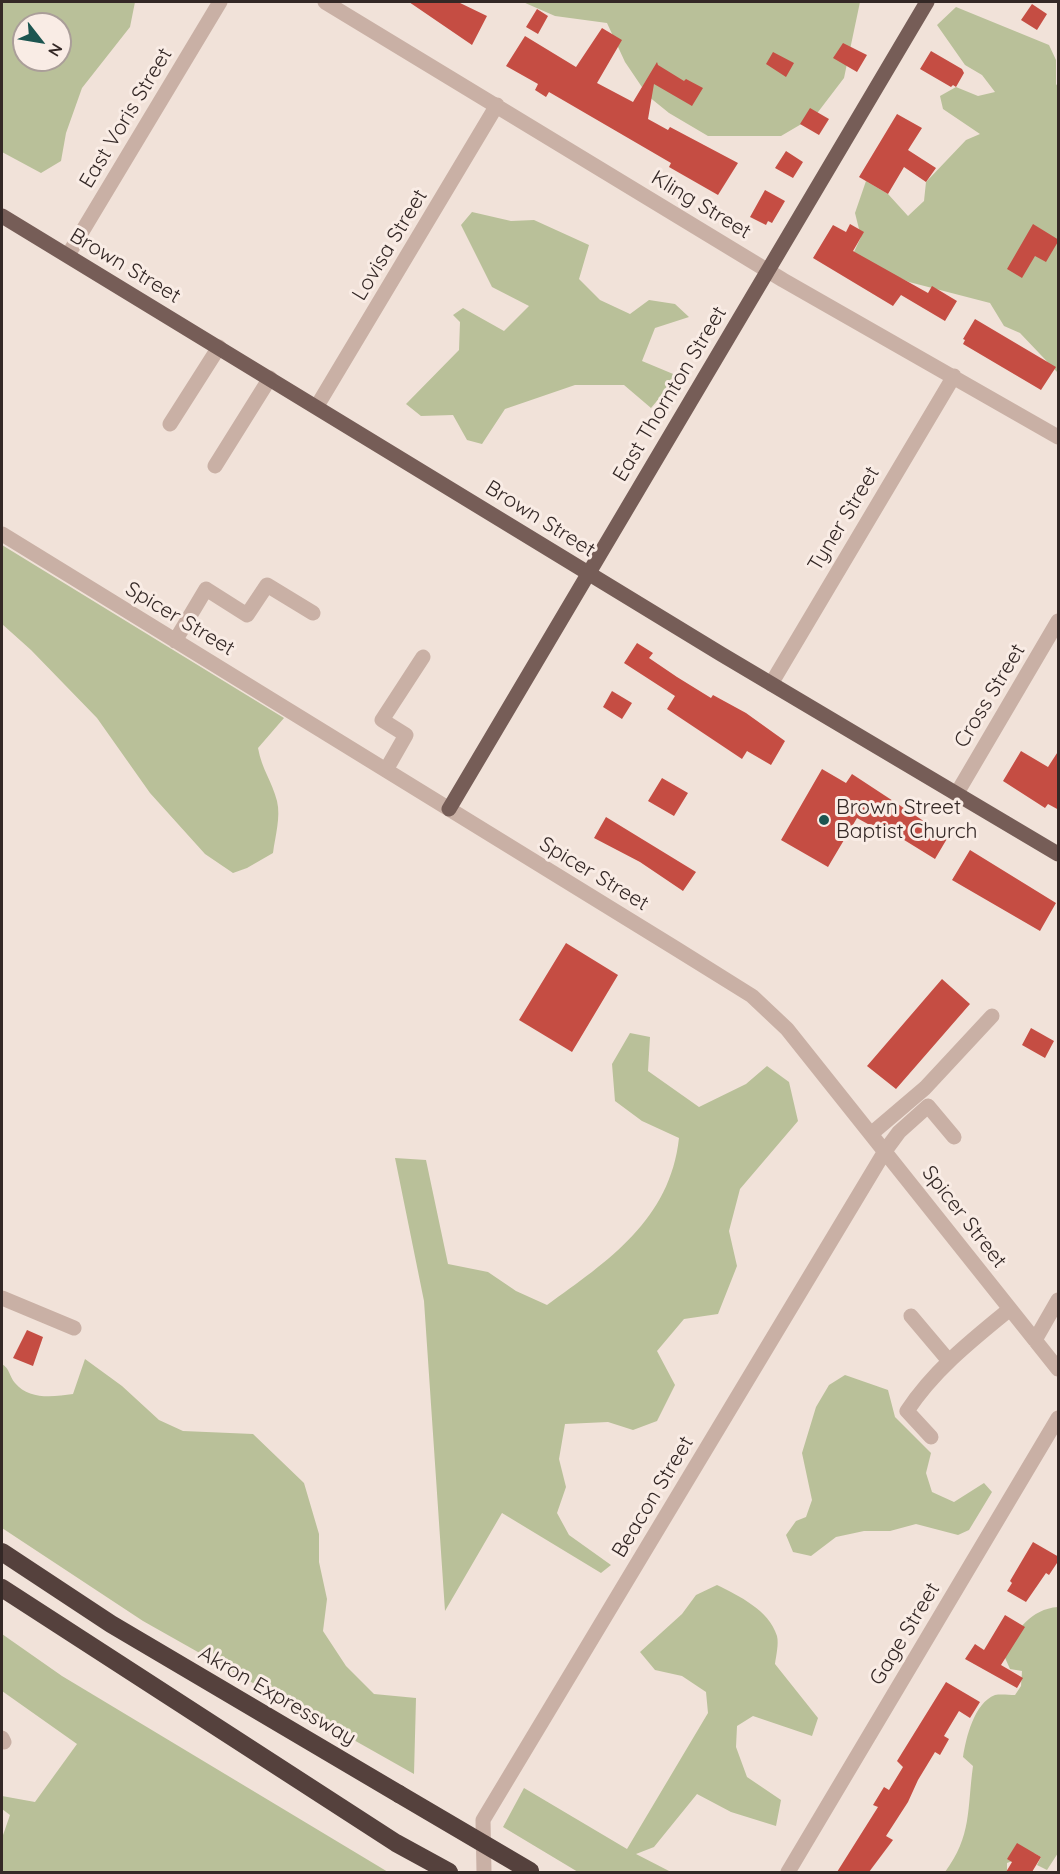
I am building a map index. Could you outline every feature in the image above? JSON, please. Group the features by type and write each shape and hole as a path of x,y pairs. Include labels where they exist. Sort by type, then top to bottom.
{"highway":[{"name":"Akron Expressway","path":"2,1552 111,1624 531,1872"},
{"path":"2,1588 396,1843 449,1872"}],"main road":[{"name":"East Thornton Street","path":"449,808 927,2"},
{"name":"Brown Street","path":"2,216 771,684 1059,854"}],"street":[{"name":"East Voris Street","path":"68,255 220,2"},
{"name":"Kling Street","path":"325,2 348,7 496,105 768,270 1059,437"},
{"name":"Lovisa Street","path":"317,406 496,105"},
{"path":"170,424 219,347"},
{"name":"Tyner Street","path":"771,684 954,376"},
{"path":"215,466 270,378"},
{"name":"Spicer Street","path":"2,534 449,808 766,1006 872,1134 1059,1370"},
{"path":"175,641 206,589 247,615 267,585 313,613"},
{"name":"Cross Street","path":"957,793 1059,621"},
{"path":"386,770 406,735 382,720 423,657"},
{"path":"872,1134 925,1088 992,1016"},
{"name":"Beacon Street","path":"484,1872 483,1820 885,1151 898,1132 928,1106 954,1137"},
{"path":"2,1298 74,1328"},
{"path":"1035,1340 1059,1300"},
{"path":"931,1437 907,1411 922,1389 949,1361 1010,1309"},
{"path":"911,1316 949,1361"},
{"name":"Gage Street","path":"788,1872 1059,1418"}],"green space":[{"path":"2,2 135,2 130,27 82,88 66,133 61,161 41,173 2,152"},
{"path":"523,2 860,2 844,78 815,116 781,136 708,136 669,113 648,96 625,62 607,23 555,16"},
{"path":"956,7 1049,45 1056,60 1058,87 1058,373 1020,333 1004,326 990,303 909,282 852,256 861,237 855,213 866,181 888,194 908,216 924,201 926,182 966,140 980,134 943,109 940,96 956,87 978,96 995,92 982,75 965,65 937,25"},
{"path":"472,212 511,221 534,220 589,245 579,279 600,300 630,314 649,300 675,304 689,317 655,328 642,361 678,376 651,408 624,385 575,385 505,409 482,444 467,440 453,415 421,416 406,404 459,350 460,322 453,315 463,308 504,331 529,306 492,287 461,225"},
{"path":"2,545 284,718 258,748 278,807 273,853 233,873 205,854 150,793 97,718 31,650 2,624"},
{"path":"630,1033 650,1037 648,1071 699,1107 746,1084 767,1066 789,1082 798,1121 740,1189 729,1231 737,1266 718,1314 684,1319 657,1351 675,1385 657,1421 633,1430 608,1422 565,1424 559,1459 566,1487 557,1513 569,1535 611,1565 601,1573 502,1513 445,1611 424,1301 395,1158 426,1160 448,1264 488,1272 516,1291 547,1305 592,1272 632,1236 649,1215 663,1192 673,1167 679,1138 642,1121 615,1101 612,1064"},
{"path":"85,1359 122,1386 159,1420 183,1431 253,1434 304,1483 319,1534 319,1562 327,1599 323,1631 346,1666 374,1694 416,1698 414,1774 143,1621 2,1528 2,1364 7,1368 15,1383 27,1392 34,1395 57,1396 73,1394"},
{"path":"845,1375 888,1390 895,1417 931,1453 926,1473 932,1492 954,1502 984,1483 992,1492 969,1530 958,1535 916,1524 890,1531 864,1531 836,1537 811,1556 793,1552 786,1535 796,1521 806,1517 812,1500 802,1453 816,1407 829,1385"},
{"path":"717,1585 752,1605 767,1619 777,1636 775,1664 818,1718 812,1736 753,1716 737,1726 736,1747 747,1777 781,1800 776,1826 731,1812 697,1794 654,1847 636,1854 671,1872 578,1872 503,1827 524,1788 627,1849 708,1713 706,1692 682,1676 655,1670 640,1652 682,1614 696,1595"},
{"path":"1058,1607 1058,1853 1047,1870 1037,1865 1041,1857 1034,1853 1007,1863 1007,1872 945,1872 960,1846 967,1822 973,1766 963,1757 972,1722 976,1713 988,1699 995,1695 1015,1695 1021,1686 1022,1671 1010,1669 1002,1651 1019,1629 1032,1617"},
{"path":"2,1634 62,1676 388,1872 2,1872 2,1838 10,1815 2,1809 2,1796 35,1802 77,1744 2,1691"}],"building":[{"path":"409,2 458,2 487,16 472,45"},
{"path":"1032,4 1047,14 1037,30 1021,20"},
{"path":"537,9 548,16 538,34 526,27"},
{"path":"602,28 622,40 597,83 633,102 657,62 658,65 684,81 686,79 703,88 692,106 654,84 648,119 668,130 670,127 738,163 718,195 669,167 671,163 549,92 546,97 535,90 538,84 506,66 525,36 576,67"},
{"path":"843,43 867,55 857,72 833,58"},
{"path":"931,51 962,69 964,73 956,87 953,85 951,87 920,69"},
{"path":"773,52 794,63 786,77 766,64"},
{"path":"810,108 829,119 819,135 800,124"},
{"path":"897,114 922,128 908,150 936,168 926,182 904,167 888,194 859,177"},
{"path":"786,151 803,162 793,178 775,168"},
{"path":"765,190 785,201 772,223 768,221 766,225 750,217"},
{"path":"850,224 864,232 853,251 928,293 932,286 957,301 945,321 901,295 893,306 813,258 833,225 846,232"},
{"path":"1033,224 1059,240 1046,262 1035,256 1022,278 1007,269"},
{"path":"975,319 1056,367 1041,390 963,344 965,340 963,339"},
{"path":"637,643 653,653 649,658 677,677 711,698 713,695 746,713 785,741 771,765 747,751 742,759 667,709 675,696 624,663"},
{"path":"612,691 632,703 622,719 603,707"},
{"path":"1059,750 1059,810 1048,804 1045,808 1003,781 1021,751 1048,767"},
{"path":"822,769 846,783 852,774 948,837 935,859 888,830 886,834 857,818 828,867 781,840"},
{"path":"662,778 688,793 674,816 648,801"},
{"path":"606,817 696,872 683,891 640,862 594,838"},
{"path":"970,850 1056,903 1040,931 952,880"},
{"path":"566,943 618,975 572,1052 519,1020"},
{"path":"942,979 970,1004 896,1089 867,1066"},
{"path":"1031,1028 1054,1041 1045,1058 1022,1045"},
{"path":"27,1330 43,1337 33,1366 13,1358"},
{"path":"1033,1542 1059,1557 1059,1560 1049,1575 1046,1573 1026,1602 1007,1591 1012,1583 1010,1581"},
{"path":"1005,1615 1025,1627 1001,1665 1023,1678 1017,1688 965,1659 975,1644 984,1650"},
{"path":"946,1682 980,1702 970,1718 959,1711 944,1736 949,1739 940,1755 935,1752 908,1802 886,1836 893,1840 869,1872 837,1872 878,1807 873,1805 884,1787 889,1790 903,1767 897,1761"},
{"path":"1017,1843 1041,1857 1032,1872 1006,1872 1012,1862 1007,1859"}],"place":[{"name":"Brown Street Baptist Church","path":"824,820"}]}
